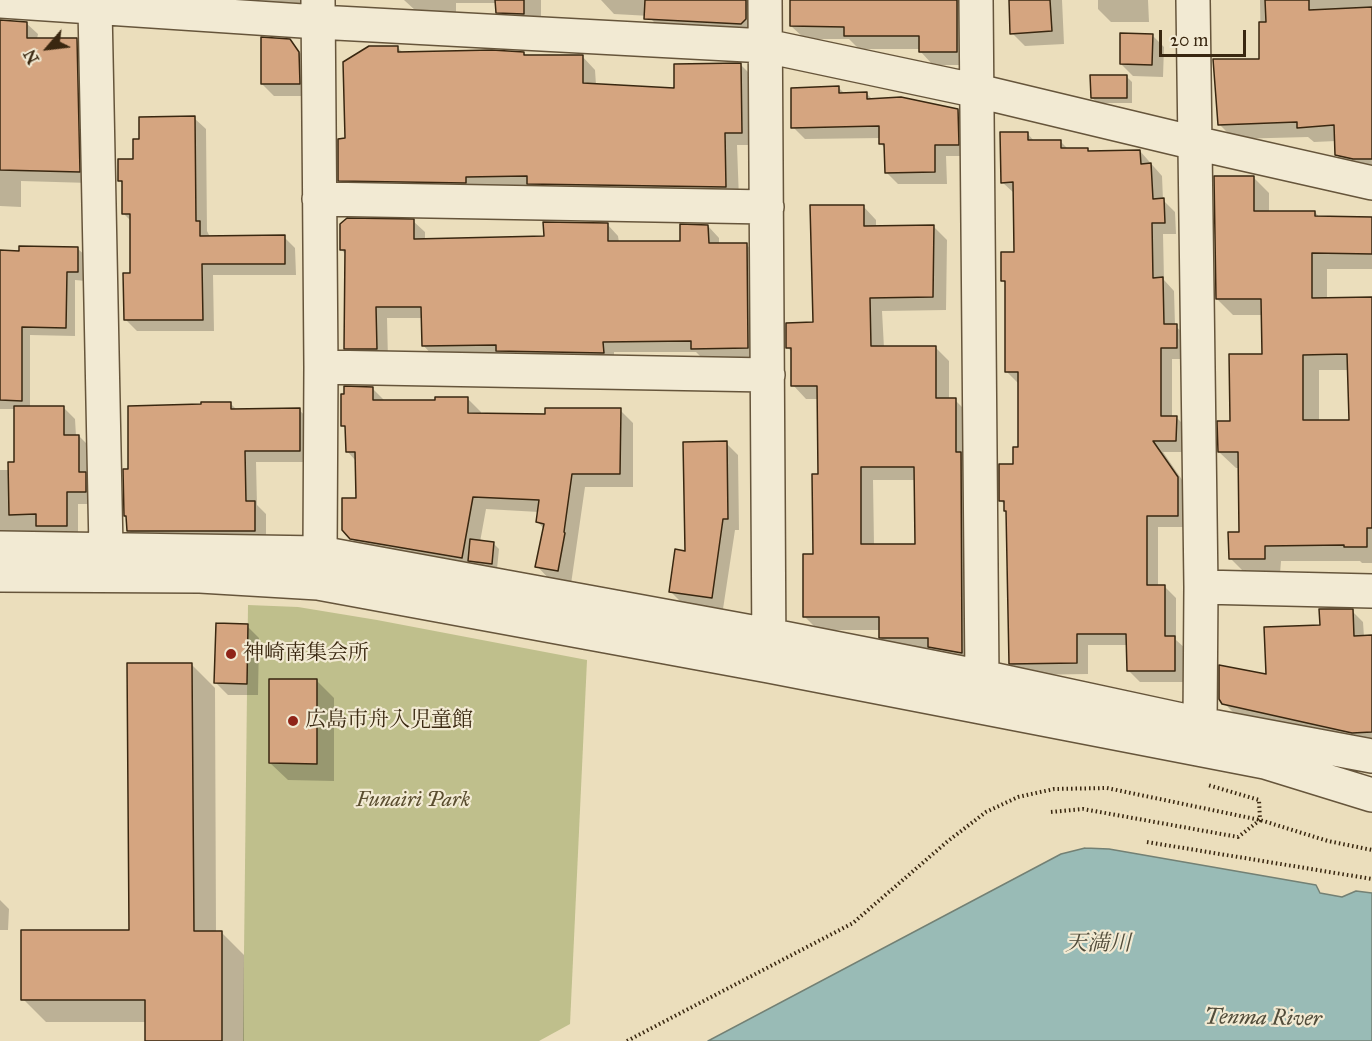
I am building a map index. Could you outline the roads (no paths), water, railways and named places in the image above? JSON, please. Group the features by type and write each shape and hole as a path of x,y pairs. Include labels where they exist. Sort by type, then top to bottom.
{"street":[{"path":"765,0 769,650"},
{"path":"976,0 982,677"},
{"path":"1193,0 1201,587 1200,724"},
{"path":"0,1 95,8 318,11 766,46 978,91 1372,183"},
{"path":"95,8 106,549"},
{"path":"318,11 321,367 319,568"},
{"path":"319,199 767,207"},
{"path":"321,367 768,375"},
{"path":"0,548 106,549 319,568 769,650 1265,762 1372,795"},
{"path":"0,575 200,576 319,568"},
{"path":"1201,587 1372,591"},
{"path":"769,650 982,677 1200,724 1372,756"}],"water":[{"name":"天満川","path":"1085,848 1109,849 1316,885 1320,893 1342,897 1356,891 1372,893 1372,1041 708,1041 1061,854"}],"place":[{"name":"神崎南集会所","path":"231,654"},
{"name":"広島市舟入児童館","path":"293,721"}],"park label":[{"name":"Funairi Park","path":"413,801"}],"water label":[{"name":"Tenma River","path":"1263,1019"}]}
